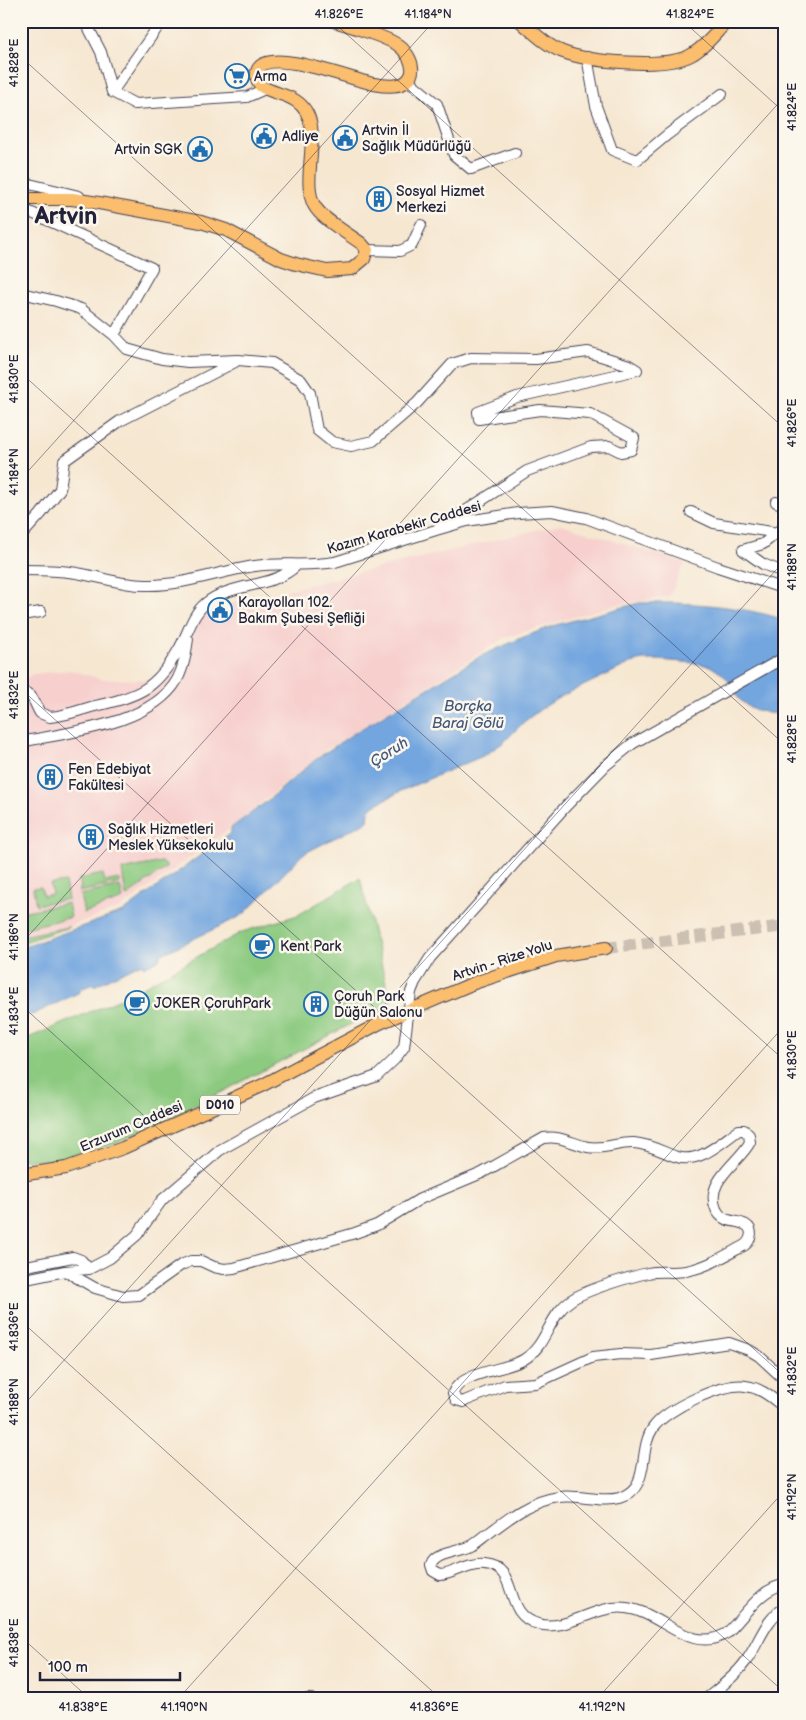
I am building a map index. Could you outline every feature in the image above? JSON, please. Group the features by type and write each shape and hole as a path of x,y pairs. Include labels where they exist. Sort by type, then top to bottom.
{"main road":[{"path":"21,199 72,199 214,226 226,230 281,259 319,269 341,271 352,269 364,259 367,250 362,244 321,213 311,199 311,127 308,114 297,102 265,89 257,82 256,76 258,70 267,62 274,61 300,64 374,84 395,86 408,80 413,70 411,62 398,45 334,21"},
{"path":"520,21 552,47 562,52 639,63 675,61 692,55 727,21"},
{"name":"Artvin - Rize Yolu","path":"409,1010 474,983 556,956 606,948"},
{"name":"Erzurum Caddesi","path":"21,1175 66,1168 95,1159 131,1144 263,1085 409,1010"}],"street":[{"path":"85,21 101,52 112,92 135,104 247,97 265,89"},
{"path":"112,92 162,21"},
{"path":"587,57 596,106 612,150 637,160 667,134 722,94"},
{"path":"408,80 437,104 454,155 471,169 515,153"},
{"path":"21,182 70,193 99,203"},
{"path":"21,208 152,268 114,335"},
{"path":"367,250 400,251 412,245 421,225"},
{"path":"21,293 56,301 81,310 114,335 126,349 162,359 188,362 238,360 272,363 301,380 310,393 317,430 332,442 351,446 373,442 417,403 452,364 471,358 536,360 588,352 628,365 637,370 517,397 478,412 479,419 540,410 590,414 634,438 631,450 621,452 609,446 591,447 527,471 436,530"},
{"path":"21,536 60,489 64,461 120,421 238,360"},
{"name":"Kazım Karabekir Caddesi","path":"21,570 54,570 80,573 132,584 150,585 187,580 256,566 319,565 335,562 436,530 496,516 538,512 566,513 596,521 718,567 785,589"},
{"path":"691,512 714,523 782,529"},
{"path":"782,529 763,544 743,550 763,564 785,573"},
{"path":"21,691 33,698 40,713 50,717 132,697 153,683 167,670 201,608 214,598 282,576 296,566"},
{"path":"21,614 41,612"},
{"path":"21,742 124,720 152,705 171,689 180,675 186,653 189,630"},
{"path":"21,1280 65,1271 89,1269 110,1258 137,1235 162,1200 220,1150 314,1098 377,1076 396,1058 404,1047 411,992 430,958 455,928 594,778 619,753 632,744 785,657"},
{"path":"65,1271 95,1288 123,1296 139,1295 181,1265 192,1261 201,1261 224,1270 377,1225 420,1199 482,1172 544,1138 557,1137 588,1147 600,1148 629,1142 638,1143 678,1158 687,1159 705,1154 739,1130 744,1130 749,1134 750,1142 726,1169 719,1181 714,1200 716,1209 722,1217 748,1227 751,1233 749,1242 697,1268 676,1272 648,1273 590,1290 568,1301 554,1316 538,1347 532,1354 515,1364 481,1374 461,1383 455,1389 454,1397 463,1402 499,1386 536,1383 586,1359 603,1355 651,1355 729,1343 749,1350 759,1356 785,1380"},
{"path":"21,1267 73,1257 81,1260 89,1269"},
{"path":"785,1408 765,1393 744,1385 723,1387 681,1405 660,1419 652,1429 644,1448 642,1477 638,1484 626,1495 610,1499 572,1496 545,1500 518,1513 471,1546 436,1558 431,1565 433,1571 440,1575 475,1564 492,1566 505,1576 514,1604 519,1612 535,1624 554,1625 604,1609 625,1608 646,1614 687,1636 703,1641 719,1638 727,1633 764,1594 776,1586 785,1584"},
{"path":"706,1699 726,1683 744,1664 754,1651 770,1620 785,1608"}],"shaded area":[{"path":"561,524 685,563 669,597 615,605 506,637 328,748 231,828 121,908 21,943 21,681 33,674 71,670 101,679 164,680 208,609"}],"green space":[{"path":"161,862 167,867 126,897 122,870"},
{"path":"103,874 105,882 119,879 120,883 79,892 79,888 81,888 79,879"},
{"path":"360,878 391,1003 226,1090 115,1144 51,1160 21,1160 21,1041 123,998 242,932 298,915"},
{"path":"65,882 68,899 36,905 33,888 41,887 43,896 52,894 50,884"},
{"path":"120,886 123,899 84,913 80,895"},
{"path":"68,903 71,917 22,929 21,912"},
{"path":"69,927 21,943 21,936"}],"water":[{"name":"Borçka Baraj Gölü","path":"639,603 676,603 731,608 785,620 785,714 768,713 750,708 739,699 728,680 710,666 659,660 643,660 631,663 560,697 525,721 504,742 485,755 403,790 373,806 369,811 368,821 303,854 245,913 237,918 160,955 160,959 144,967 142,963 94,986 93,984 80,989 80,992 32,1015 21,1016 21,948 123,912 231,833 231,828 266,802 315,760 351,735 481,656 556,625"}],"tunnel":[{"path":"606,948 785,926"}],"place":[{"name":"Arma","path":"237,76"},
{"name":"Adliye","path":"264,136"},
{"name":"Artvin İl Sağlık Müdürlüğü","path":"345,138"},
{"name":"Artvin SGK","path":"200,149"},
{"name":"Sosyal Hizmet Merkezi","path":"379,199"},
{"name":"Karayolları 102. Bakım Şubesi Şefliği","path":"220,610"},
{"name":"Fen Edebiyat Fakültesi","path":"50,777"},
{"name":"Sağlık Hizmetleri Meslek Yüksekokulu","path":"91,837"},
{"name":"Kent Park","path":"262,946"},
{"name":"JOKER ÇoruhPark","path":"137,1003"},
{"name":"Çoruh Park Düğün Salonu","path":"316,1004"}],"district":[{"name":"Artvin","path":"66,216"}],"water label":[{"name":"Çoruh","path":"389,752"}]}
